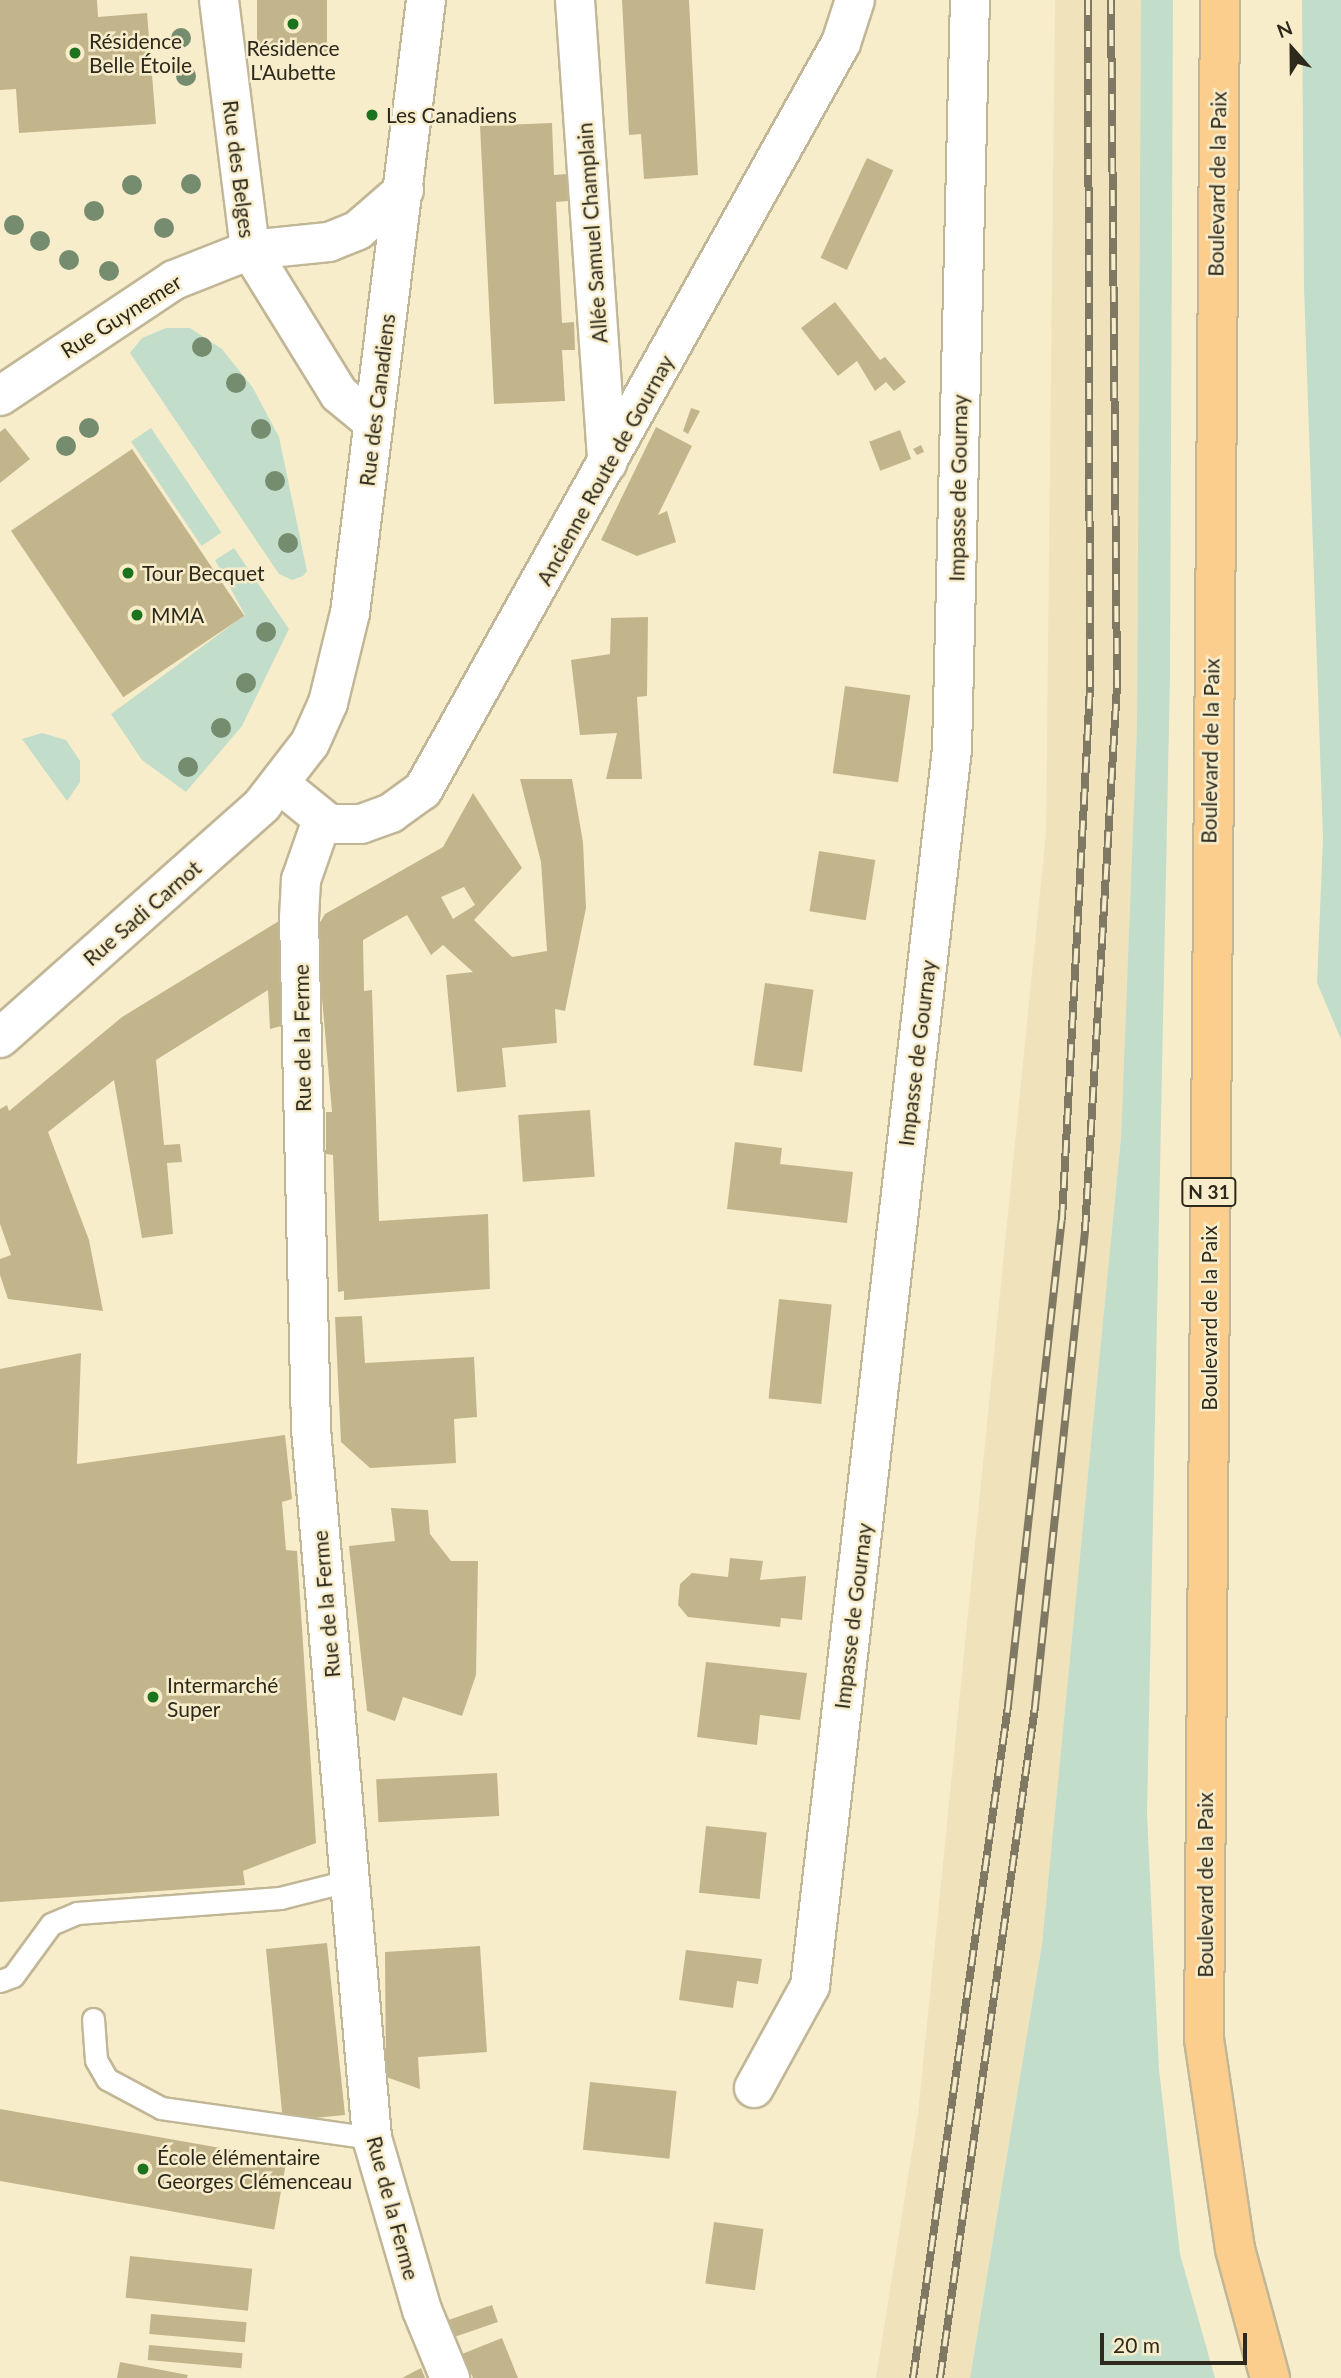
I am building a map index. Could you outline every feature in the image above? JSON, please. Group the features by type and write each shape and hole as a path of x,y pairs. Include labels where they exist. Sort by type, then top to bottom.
{"main road":[{"name":"Boulevard de la Paix","path":"1220,0 1204,2039 1235,2249 1270,2378"}],"street":[{"name":"Rue des Belges","path":"219,0 250,250 338,394 374,424"},
{"name":"Rue des Canadiens","path":"281,785 310,743 341,662 374,424 426,0"},
{"name":"Allée Samuel Champlain","path":"575,0 607,465"},
{"name":"Ancienne Route de Gournay","path":"322,820 361,824 424,790 841,43 855,0"},
{"name":"Impasse de Gournay","path":"754,2088 810,1986 952,750 970,0"},
{"name":"Rue Guynemer","path":"0,396 174,280 250,250 329,242 358,230 404,190"},
{"path":"281,785 322,820"},
{"name":"Rue Sadi Carnot","path":"0,1038 281,785"},
{"name":"Rue de la Ferme","path":"322,820 303,872 299,918 311,1429 372,2138 422,2309 450,2378"}],"lane":[{"path":"0,1981 13,1976 51,1924 77,1913 281,1898 351,1880"},
{"path":"93,2019 96,2060 107,2079 161,2108 372,2138"}],"shaded area":[{"path":"1055,0 1141,0 1137,726 1121,1137 1042,1944 970,2378 876,2378 918,2114 1046,833"}],"green space":[{"path":"1141,0 1173,0 1170,675 1147,1814 1159,2069 1180,2254 1215,2378 970,2378 1042,1944 1121,1137 1137,726"},
{"path":"1302,0 1341,0 1341,1039 1317,983 1323,838 1304,287"},
{"path":"166,328 190,328 222,349 253,388 279,437 307,571 303,576 292,580 279,574 130,353 142,338"},
{"path":"151,428 221,532 202,546 131,441"},
{"path":"234,548 289,629 242,726 186,792 142,760 111,714 245,615 215,560"},
{"path":"42,733 66,740 80,761 80,782 67,801 22,739"}],"building":[{"name":"Résidence Belle Étoile","path":"0,0 97,0 98,17 147,13 156,124 19,133 16,89 0,90"},
{"name":"Résidence L'Aubette","path":"257,0 327,0 327,52 257,52"},
{"path":"622,0 689,0 698,175 644,179 641,134 629,135"},
{"path":"552,123 554,175 567,174 568,201 556,202 562,323 574,322 575,350 562,350 565,401 494,404 480,126"},
{"path":"867,158 893,170 847,270 821,258"},
{"path":"835,302 880,360 885,357 906,382 894,391 886,382 875,391 857,361 838,376 801,328"},
{"path":"691,408 700,411 688,434 683,431"},
{"path":"656,427 692,446 658,515 667,511 676,542 637,556 601,540"},
{"path":"5,428 30,459 0,483 0,432"},
{"path":"900,430 911,459 880,471 869,442"},
{"path":"921,445 924,452 917,455 913,449"},
{"name":"Tour Becquet","path":"132,449 244,616 123,697 11,531"},
{"path":"648,617 647,696 637,697 642,779 606,779 617,733 580,735 571,660 610,654 611,618"},
{"path":"845,686 910,695 898,782 833,773"},
{"path":"520,779 572,779 583,842 586,908 565,1011 555,1009 557,1043 502,1048 506,1087 457,1092 446,975 473,972 443,945 431,955 407,915 363,940 364,991 372,990 379,1221 488,1214 490,1289 344,1300 344,1291 338,1292 333,1155 326,1154 326,1112 332,1112 316,929 325,914 443,847 473,793 522,868 474,920 512,957 547,951 541,862","holes":["464,887 475,905 453,919 441,897"]},
{"path":"819,851 875,860 866,920 809,911"},
{"path":"279,921 285,1025 270,1029 268,990 156,1060 164,1145 180,1144 182,1162 167,1163 173,1234 142,1238 114,1080 48,1132 89,1240 103,1311 8,1299 0,1275 0,1259 11,1255 0,1224 0,1109 7,1105 9,1111 122,1017"},
{"path":"765,983 814,990 802,1072 753,1065"},
{"path":"590,1110 595,1177 523,1182 518,1115"},
{"path":"735,1142 782,1148 780,1164 853,1172 847,1223 727,1209"},
{"path":"779,1299 832,1305 821,1404 769,1398"},
{"path":"362,1316 365,1363 474,1357 477,1417 454,1419 456,1463 370,1468 341,1442 335,1317"},
{"name":"Intermarché Super","path":"81,1353 77,1464 285,1435 292,1499 282,1502 286,1550 297,1551 316,1843 243,1871 245,1885 0,1902 0,1369"},
{"path":"391,1508 428,1510 430,1534 451,1561 478,1561 476,1675 462,1716 403,1697 395,1721 367,1711 349,1546 395,1541"},
{"path":"730,1558 763,1561 760,1580 806,1576 802,1620 781,1618 780,1627 688,1617 678,1605 680,1584 692,1573 728,1577"},
{"path":"706,1662 807,1673 800,1720 760,1715 757,1745 697,1737"},
{"path":"497,1773 499,1816 378,1822 376,1779"},
{"path":"706,1826 767,1832 760,1899 699,1893"},
{"path":"327,1943 345,2115 314,2118 314,2124 283,2122 266,1949"},
{"path":"480,1946 487,2052 418,2057 420,2089 386,2077 385,1952"},
{"path":"686,1950 762,1959 758,1984 737,1981 733,2008 679,2000"},
{"path":"590,2082 677,2091 669,2159 583,2150"},
{"name":"École élémentaire Georges Clémenceau","path":"0,2109 287,2160 274,2229 0,2181"},
{"path":"714,2222 764,2229 755,2290 705,2283"},
{"path":"130,2256 252,2269 248,2311 126,2298"},
{"path":"492,2305 498,2322 454,2337 449,2320"},
{"path":"151,2314 247,2322 245,2342 149,2334"},
{"path":"502,2338 518,2378 473,2378 462,2354"},
{"path":"149,2345 243,2353 241,2368 148,2360"},
{"path":"120,2362 188,2375 187,2378 117,2378"},
{"path":"421,2368 425,2378 402,2378"}],"railway":[{"path":"913,2378 1008,1706 1062,1220 1090,687 1088,0"},
{"path":"940,2378 1035,1707 1085,1231 1117,686 1111,0"}],"place":[{"name":"Résidence L'Aubette","path":"293,24"},
{"name":"Résidence Belle Étoile","path":"75,53"},
{"name":"Les Canadiens","path":"372,115"},
{"name":"Tour Becquet","path":"128,573"},
{"name":"MMA","path":"137,615"},
{"name":"Intermarché Super","path":"153,1697"},
{"name":"École élémentaire Georges Clémenceau","path":"143,2169"}]}
